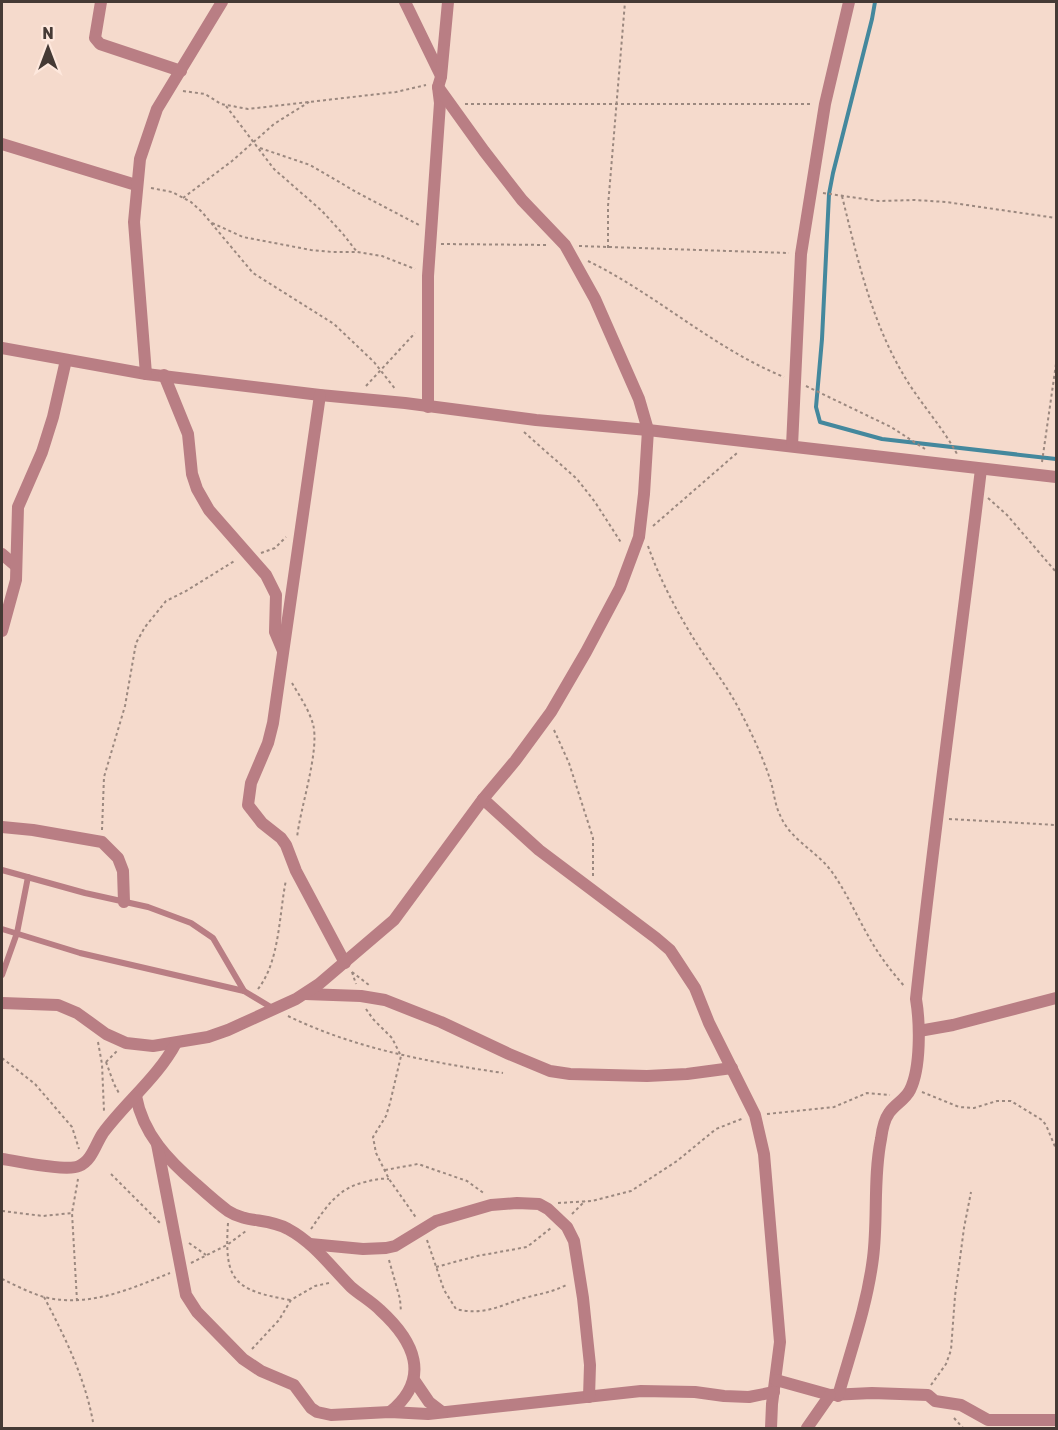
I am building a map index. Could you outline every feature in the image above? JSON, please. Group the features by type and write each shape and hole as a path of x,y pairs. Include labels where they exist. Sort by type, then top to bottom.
{"street":[{"path":"101,2 95,38 100,45 181,71"},
{"path":"146,374 134,222 140,159 145,138 157,109 181,71 190,51 222,2"},
{"path":"2,1003 58,1005 77,1013 90,1024 126,1043 153,1046 208,1037 305,994 394,920 547,716 586,652 620,588 641,536 648,430 627,370 595,299 567,249 522,200 449,104 405,2"},
{"path":"428,407 428,276 440,80 448,2"},
{"path":"792,446 801,254 825,104 849,2"},
{"path":"2,144 136,185"},
{"path":"2,348 146,374 1056,477"},
{"path":"2,631 16,580 18,507 42,452 53,417 66,360"},
{"path":"164,375 188,434 192,474 197,489 210,510 266,575 276,595 274,632 284,653"},
{"path":"320,395 300,525 284,653 268,743 247,798 250,810 281,838 345,963"},
{"path":"807,1428 834,1395 863,1315 873,1257 880,1140 889,1113 908,1093 916,1065 919,1021 916,999 949,715 963,629 981,469"},
{"path":"2,554 16,566"},
{"path":"483,799 539,850 670,950 695,988 709,1023 754,1115 764,1154 780,1342 771,1428"},
{"path":"2,827 102,842 118,858 123,871 124,902"},
{"path":"305,994 361,996 385,1000 550,1071 570,1074 647,1076 732,1068"},
{"path":"919,1031 953,1025 1056,998"},
{"path":"2,1159 67,1168 82,1165 104,1132 132,1101 170,1054 176,1043"},
{"path":"132,1101 157,1144 177,1168 229,1211 244,1219 285,1227 307,1241 351,1287 378,1308 404,1336 415,1363 414,1380 408,1394 390,1412"},
{"path":"157,1144 186,1295 197,1312 243,1359 261,1371 294,1385 311,1408 317,1412 331,1415 390,1412 428,1414 641,1391 676,1391 749,1397 775,1386 834,1395 872,1393 928,1395 935,1401 961,1405 988,1420 1056,1420"},
{"path":"307,1241 363,1249 386,1248 395,1246 436,1221 491,1205 539,1204 563,1223 574,1241 590,1365 589,1397"},
{"path":"414,1380 429,1402 442,1412"}],"lane":[{"path":"2,870 173,915 203,930 220,948 244,991"},
{"path":"2,975 17,933 28,877"},
{"path":"2,929 80,953 244,991 275,1009"}],"path":[{"path":"608,248 608,206 625,2"},
{"path":"226,106 248,109 414,89 440,80"},
{"path":"168,90 205,94 226,106 255,141 274,169 322,211 357,252"},
{"path":"183,198 274,124 310,101"},
{"path":"449,104 825,104"},
{"path":"260,148 310,165 432,238 567,249 608,248 801,254"},
{"path":"136,185 172,192 202,212 253,273 334,324 352,340 382,370 405,403"},
{"path":"811,191 878,201 946,202 1056,218"},
{"path":"842,196 855,249 885,339 903,375 953,446 964,466"},
{"path":"210,222 243,237 310,250 357,252 382,256 407,264 428,276"},
{"path":"567,249 624,281 746,359 816,389 891,427 926,449"},
{"path":"356,399 428,317"},
{"path":"1040,476 1056,364"},
{"path":"506,416 577,479 595,502 631,559"},
{"path":"751,442 641,536 669,594 697,644 723,680 740,711 770,778 774,802 780,817 795,837 819,856 832,872 888,968 916,999"},
{"path":"978,492 995,502 1007,514 1056,572"},
{"path":"102,842 104,777 125,706 136,643 145,627 166,601 231,562 249,554 275,548 286,537"},
{"path":"292,683 313,723 314,735 297,843"},
{"path":"547,716 569,763 593,838 594,891"},
{"path":"937,818 1056,825"},
{"path":"254,995 263,984 274,956 291,856"},
{"path":"345,963 352,972 369,1014 393,1038 401,1056 386,1116 374,1137 376,1154 389,1179 423,1227 444,1290 456,1308 478,1312 500,1308 522,1299 549,1293 579,1276"},
{"path":"275,1009 334,1035 401,1056 503,1074"},
{"path":"90,1024 98,1044 102,1064 104,1132"},
{"path":"102,1064 126,1043"},
{"path":"2,1058 36,1084 72,1127 82,1165 72,1213 77,1301"},
{"path":"106,1062 114,1084 132,1101"},
{"path":"539,1204 585,1201 631,1191 676,1161 716,1129 754,1115 834,1107 873,1092 908,1093 959,1107 974,1108 997,1101 1011,1101 1042,1120 1056,1149"},
{"path":"385,1170 418,1164 467,1181 502,1203"},
{"path":"111,1174 157,1221 172,1231"},
{"path":"307,1241 326,1207 343,1190 359,1183 382,1178 389,1179"},
{"path":"924,1395 946,1364 951,1350 955,1296 971,1192"},
{"path":"436,1267 477,1256 527,1247 550,1228 563,1223 585,1201"},
{"path":"2,1211 43,1216 72,1213"},
{"path":"229,1211 227,1245 233,1276 243,1287 266,1296 291,1300"},
{"path":"2,1279 44,1297 77,1301 119,1294 180,1269 227,1245 260,1222"},
{"path":"189,1243 206,1255"},
{"path":"386,1248 400,1299 404,1336"},
{"path":"243,1359 279,1320 291,1300 315,1286 331,1282 342,1276"},
{"path":"44,1297 79,1369 93,1422"}],"waterway":[{"path":"875,2 829,194 822,339 816,407 820,422 882,439 1056,459"}]}
